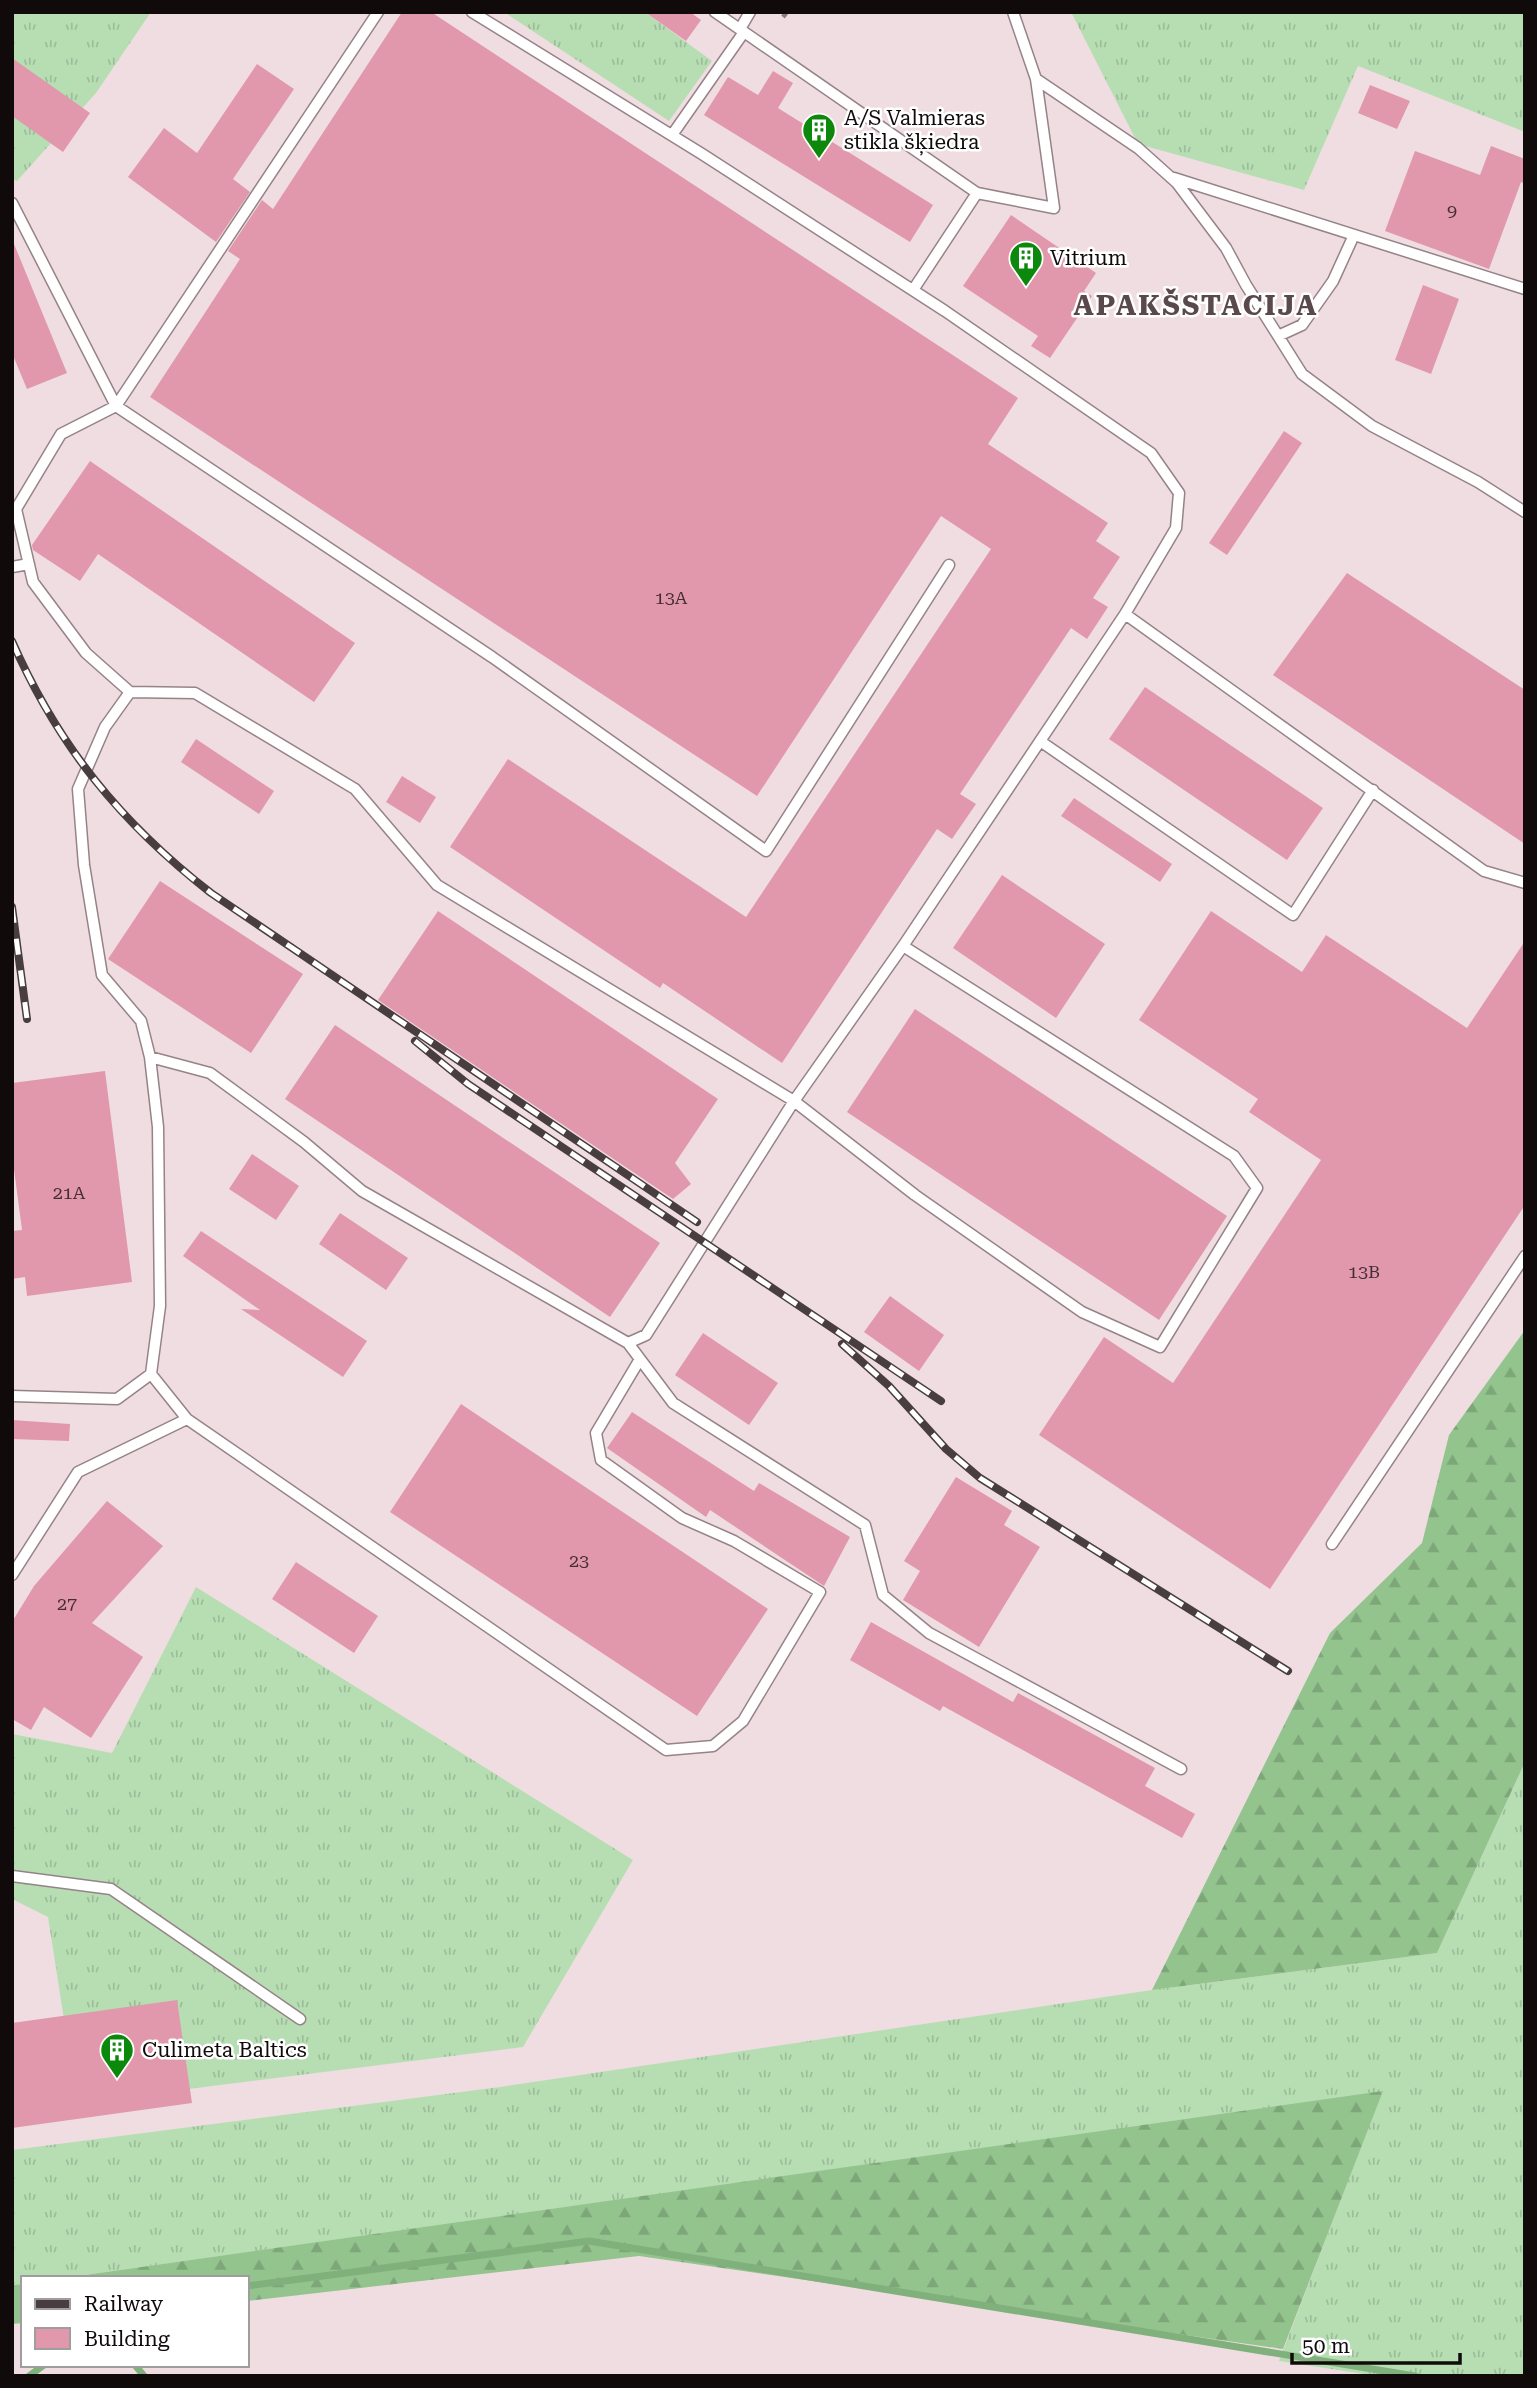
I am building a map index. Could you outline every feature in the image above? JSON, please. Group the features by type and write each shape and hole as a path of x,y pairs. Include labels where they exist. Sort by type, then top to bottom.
{"lane":[{"path":"378,12 116,406 61,434 16,509 33,582 86,653 130,692 195,693 355,789 437,885 794,1101 915,1195 1082,1312 1160,1347 1256,1188 1234,1156 903,946"},
{"path":"472,12 672,135 913,290 1151,453 1178,493 1176,528 1125,614 903,946 794,1101 646,1335 628,1343"},
{"path":"715,12 977,193 1054,208 1036,79 1013,12"},
{"path":"672,135 742,30 750,12"},
{"path":"1036,79 1138,148 1170,177 1226,248 1303,374 1372,426 1478,482 1525,512"},
{"path":"1170,177 1525,289"},
{"path":"913,290 977,193"},
{"path":"12,203 116,406 492,657 766,851 949,565"},
{"path":"1278,336 1302,325 1334,281 1354,235"},
{"path":"12,567 29,564"},
{"path":"1125,614 1484,871 1525,883"},
{"path":"130,692 105,727 78,789 84,865 103,975 141,1021 150,1057 158,1127 160,1306 152,1374 187,1419 666,1750 713,1746 743,1721 820,1591 734,1541 682,1518 601,1460 596,1433 640,1359"},
{"path":"1040,741 1293,915 1373,790"},
{"path":"150,1057 210,1073 304,1142 362,1191 628,1343 673,1403 864,1525 883,1595 929,1633 1181,1769"},
{"path":"1332,1544 1525,1256"},
{"path":"12,1396 117,1399 152,1374"},
{"path":"12,1575 78,1472 187,1419"},
{"path":"12,1877 111,1889 300,2019"}],"green space":[{"path":"12,12 151,12 96,93 17,181 12,179"},
{"path":"504,12 645,12 712,61 669,121"},
{"path":"1071,12 1525,12 1525,132 1358,66 1304,190 1138,144"},
{"path":"1525,1330 1525,1762 1437,1953 1152,1990 1330,1633 1422,1543 1449,1435"},
{"path":"196,1587 633,1860 523,2047 77,2103 48,1917 12,1899 12,1734 112,1753"},
{"path":"1525,1762 1525,2376 1377,2376 1279,2361 1382,2092 78,2276 21,2276 21,2284 12,2285 12,2150 500,2087 1152,1990 1437,1953"},
{"path":"1383,2091 1283,2349 639,2256 248,2301 248,2276 78,2276"},
{"path":"21,2284 21,2323 12,2324 12,2285"}],"building":[{"path":"402,12 431,12 1018,398 988,444 1108,523 1096,541 1120,557 1093,598 1108,607 1087,639 1071,628 960,794 976,804 952,839 937,829 782,1063 663,983 660,988 450,847 508,759 746,917 991,549 941,516 757,796 150,397 240,259 228,251 262,200 273,209"},
{"path":"645,12 690,12 701,20 686,41"},
{"path":"12,58 90,113 63,152 12,116"},
{"path":"257,64 294,89 233,179 250,192 216,242 128,177 164,128 197,153"},
{"name":"A/S Valmieras stikla šķiedra","path":"773,71 793,83 778,108 933,205 910,242 704,115 728,77 758,95"},
{"path":"1370,85 1410,101 1397,129 1358,113"},
{"path":"1491,146 1525,159 1525,184 1521,182 1489,269 1385,231 1415,151 1480,175"},
{"name":"Vitrium","path":"1011,215 1096,273 1084,291 1092,296 1050,358 1031,346 1038,336 963,286"},
{"path":"12,239 67,373 27,389 12,353"},
{"path":"1423,285 1459,299 1431,374 1395,360"},
{"path":"1284,431 1302,443 1227,555 1209,543"},
{"path":"90,461 355,643 314,702 98,554 80,581 33,550 32,545"},
{"path":"1347,573 1525,690 1525,844 1273,675"},
{"path":"1145,687 1323,808 1287,860 1109,739"},
{"path":"196,739 274,791 259,814 181,762"},
{"path":"402,776 436,797 420,823 386,802"},
{"path":"1074,798 1172,864 1160,882 1061,816"},
{"path":"1002,875 1105,944 1056,1018 953,948"},
{"path":"160,881 303,974 251,1053 108,959"},
{"path":"438,911 718,1099 675,1163 691,1184 673,1199 378,1000"},
{"path":"1211,911 1302,972 1326,935 1467,1028 1525,941 1525,1205 1270,1589 1039,1435 1104,1337 1173,1383 1321,1160 1249,1112 1258,1099 1139,1020"},
{"path":"915,1009 1227,1216 1159,1320 847,1112"},
{"path":"335,1025 660,1243 610,1317 285,1099"},
{"path":"105,1071 132,1282 27,1296 25,1277 12,1279 12,1231 22,1230 12,1154 12,1083"},
{"path":"252,1154 299,1186 276,1220 229,1189"},
{"path":"340,1213 408,1258 386,1290 319,1244"},
{"path":"201,1231 367,1341 343,1377 241,1309 260,1310 183,1256"},
{"path":"890,1296 944,1335 919,1371 864,1332"},
{"path":"703,1333 778,1383 749,1425 675,1375"},
{"path":"461,1404 768,1609 697,1716 390,1512"},
{"path":"632,1412 754,1491 759,1483 850,1537 824,1586 710,1510 706,1517 607,1448"},
{"path":"12,1420 70,1424 69,1441 12,1439"},
{"path":"956,1477 1012,1511 1004,1525 1040,1547 979,1647 903,1600 920,1571 904,1561"},
{"path":"107,1501 163,1546 92,1623 143,1657 91,1738 44,1707 31,1730 12,1719 12,1622 34,1586"},
{"path":"296,1562 378,1616 354,1653 272,1599"},
{"path":"871,1622 1013,1702 1018,1693 1155,1768 1145,1786 1195,1814 1182,1838 943,1706 940,1711 850,1660"},
{"name":"Culimeta Baltics","path":"177,2000 192,2103 12,2128 12,2023"}],"waterway":[{"path":"248,2286 589,2241 1415,2376"},
{"path":"29,2376 41,2367"},
{"path":"137,2367 144,2376"}],"railway":[{"path":"12,641 30,679 71,748 121,810 178,866 211,893 697,1222"},
{"path":"12,907 27,1019"},
{"path":"415,1041 468,1084 941,1401"},
{"path":"842,1344 889,1386 946,1449 980,1478 1288,1671"}],"place":[{"name":"A/S Valmieras stikla šķiedra","path":"819,160"},
{"name":"Vitrium","path":"1026,288"},
{"name":"Culimeta Baltics","path":"117,2080"}],"district":[{"name":"APAKŠSTACIJA","path":"1196,305"}]}
